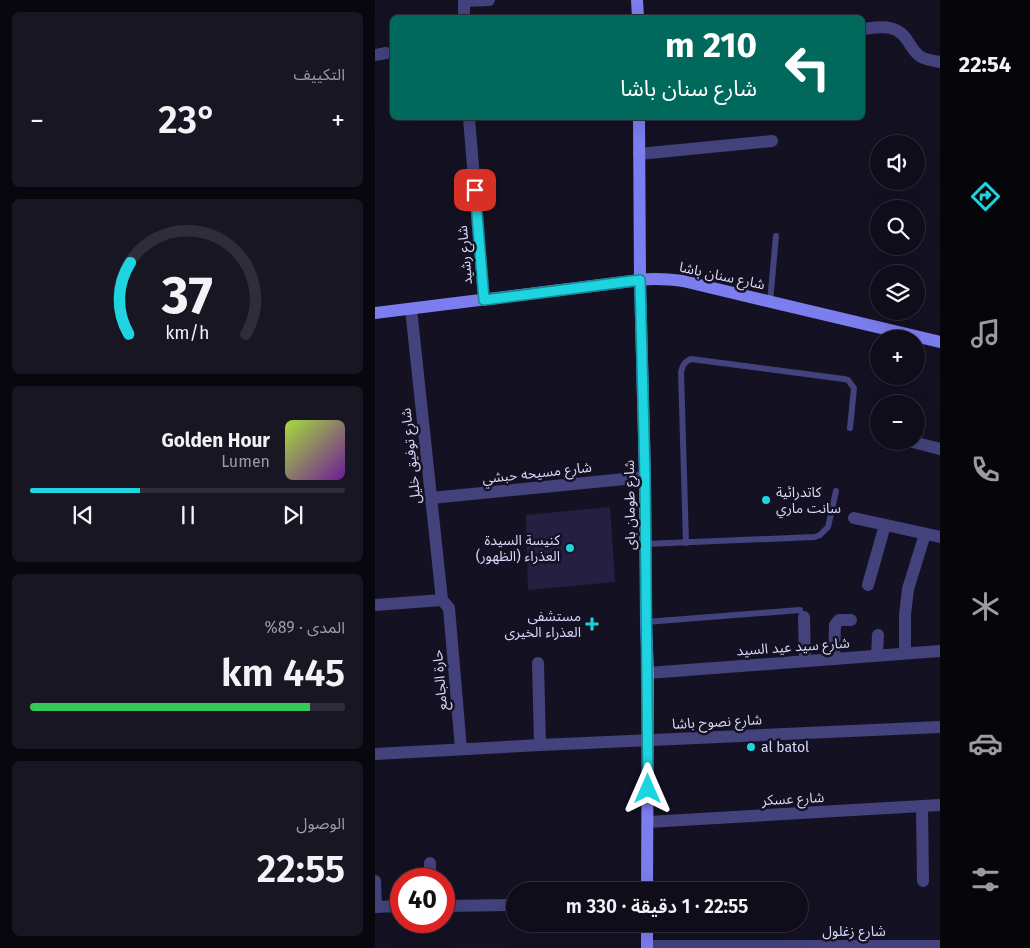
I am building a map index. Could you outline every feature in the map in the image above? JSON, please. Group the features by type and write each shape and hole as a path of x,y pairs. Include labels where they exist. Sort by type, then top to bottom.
{"street":[{"path":"464,15 464,1 489,0"},
{"path":"637,0 638,15"},
{"path":"865,29 891,28 901,32 913,49 921,56 940,62"},
{"name":"شارع رشيد","path":"469,120 484,300"},
{"name":"شارع طومان باى","path":"639,120 640,280 648,673 647,882"},
{"path":"639,154 772,141"},
{"name":"شارع سنان باشا","path":"375,313 653,279 683,281 940,342"},
{"name":"شارع توفيق خليل","path":"411,309 431,498 445,604"},
{"path":"925,445 940,449"},
{"name":"شارع مسيحه حبشي","path":"431,498 645,477"},
{"path":"854,518 940,537"},
{"path":"868,585 885,525"},
{"path":"905,653 905,615 908,589 925,534"},
{"path":"375,605 445,604"},
{"name":"حارة الجامع","path":"445,604 461,749"},
{"path":"802,614 805,661"},
{"path":"834,659 835,625 839,620 851,620"},
{"path":"877,656 879,635"},
{"name":"شارع سيد عيد السيد","path":"648,673 940,651"},
{"path":"538,663 540,745"},
{"name":"شارع نصوح باشا","path":"375,754 940,727"},
{"name":"شارع عسكر","path":"648,822 940,805"},
{"path":"922,807 923,881"},
{"path":"430,863 430,868"},
{"path":"375,881 376,907 390,906"},
{"path":"455,906 506,904"},
{"path":"647,932 647,947"},
{"name":"شارع زغلول","path":"647,947 940,946"}],"lane":[{"path":"770,302 776,236"},
{"path":"685,543 681,372 685,362 691,359 848,380 854,388 850,428"},
{"path":"646,544 815,538 828,528 836,491"},
{"path":"646,622 802,614"}],"building":[{"name":"كنيسة السيدة العذراء (الظهور)","path":"610,507 615,582 528,590 526,515"}],"place":[{"name":"كاتدرائية سانت ماري","path":"766,500"},
{"name":"كنيسة السيدة العذراء (الظهور)","path":"570,548"},
{"name":"مستشفى العذراء الخيرى","path":"592,624"},
{"name":"al batol","path":"751,747"}],"route":[{"path":"475,190 484,300 640,280 645,477 648,789"}]}
